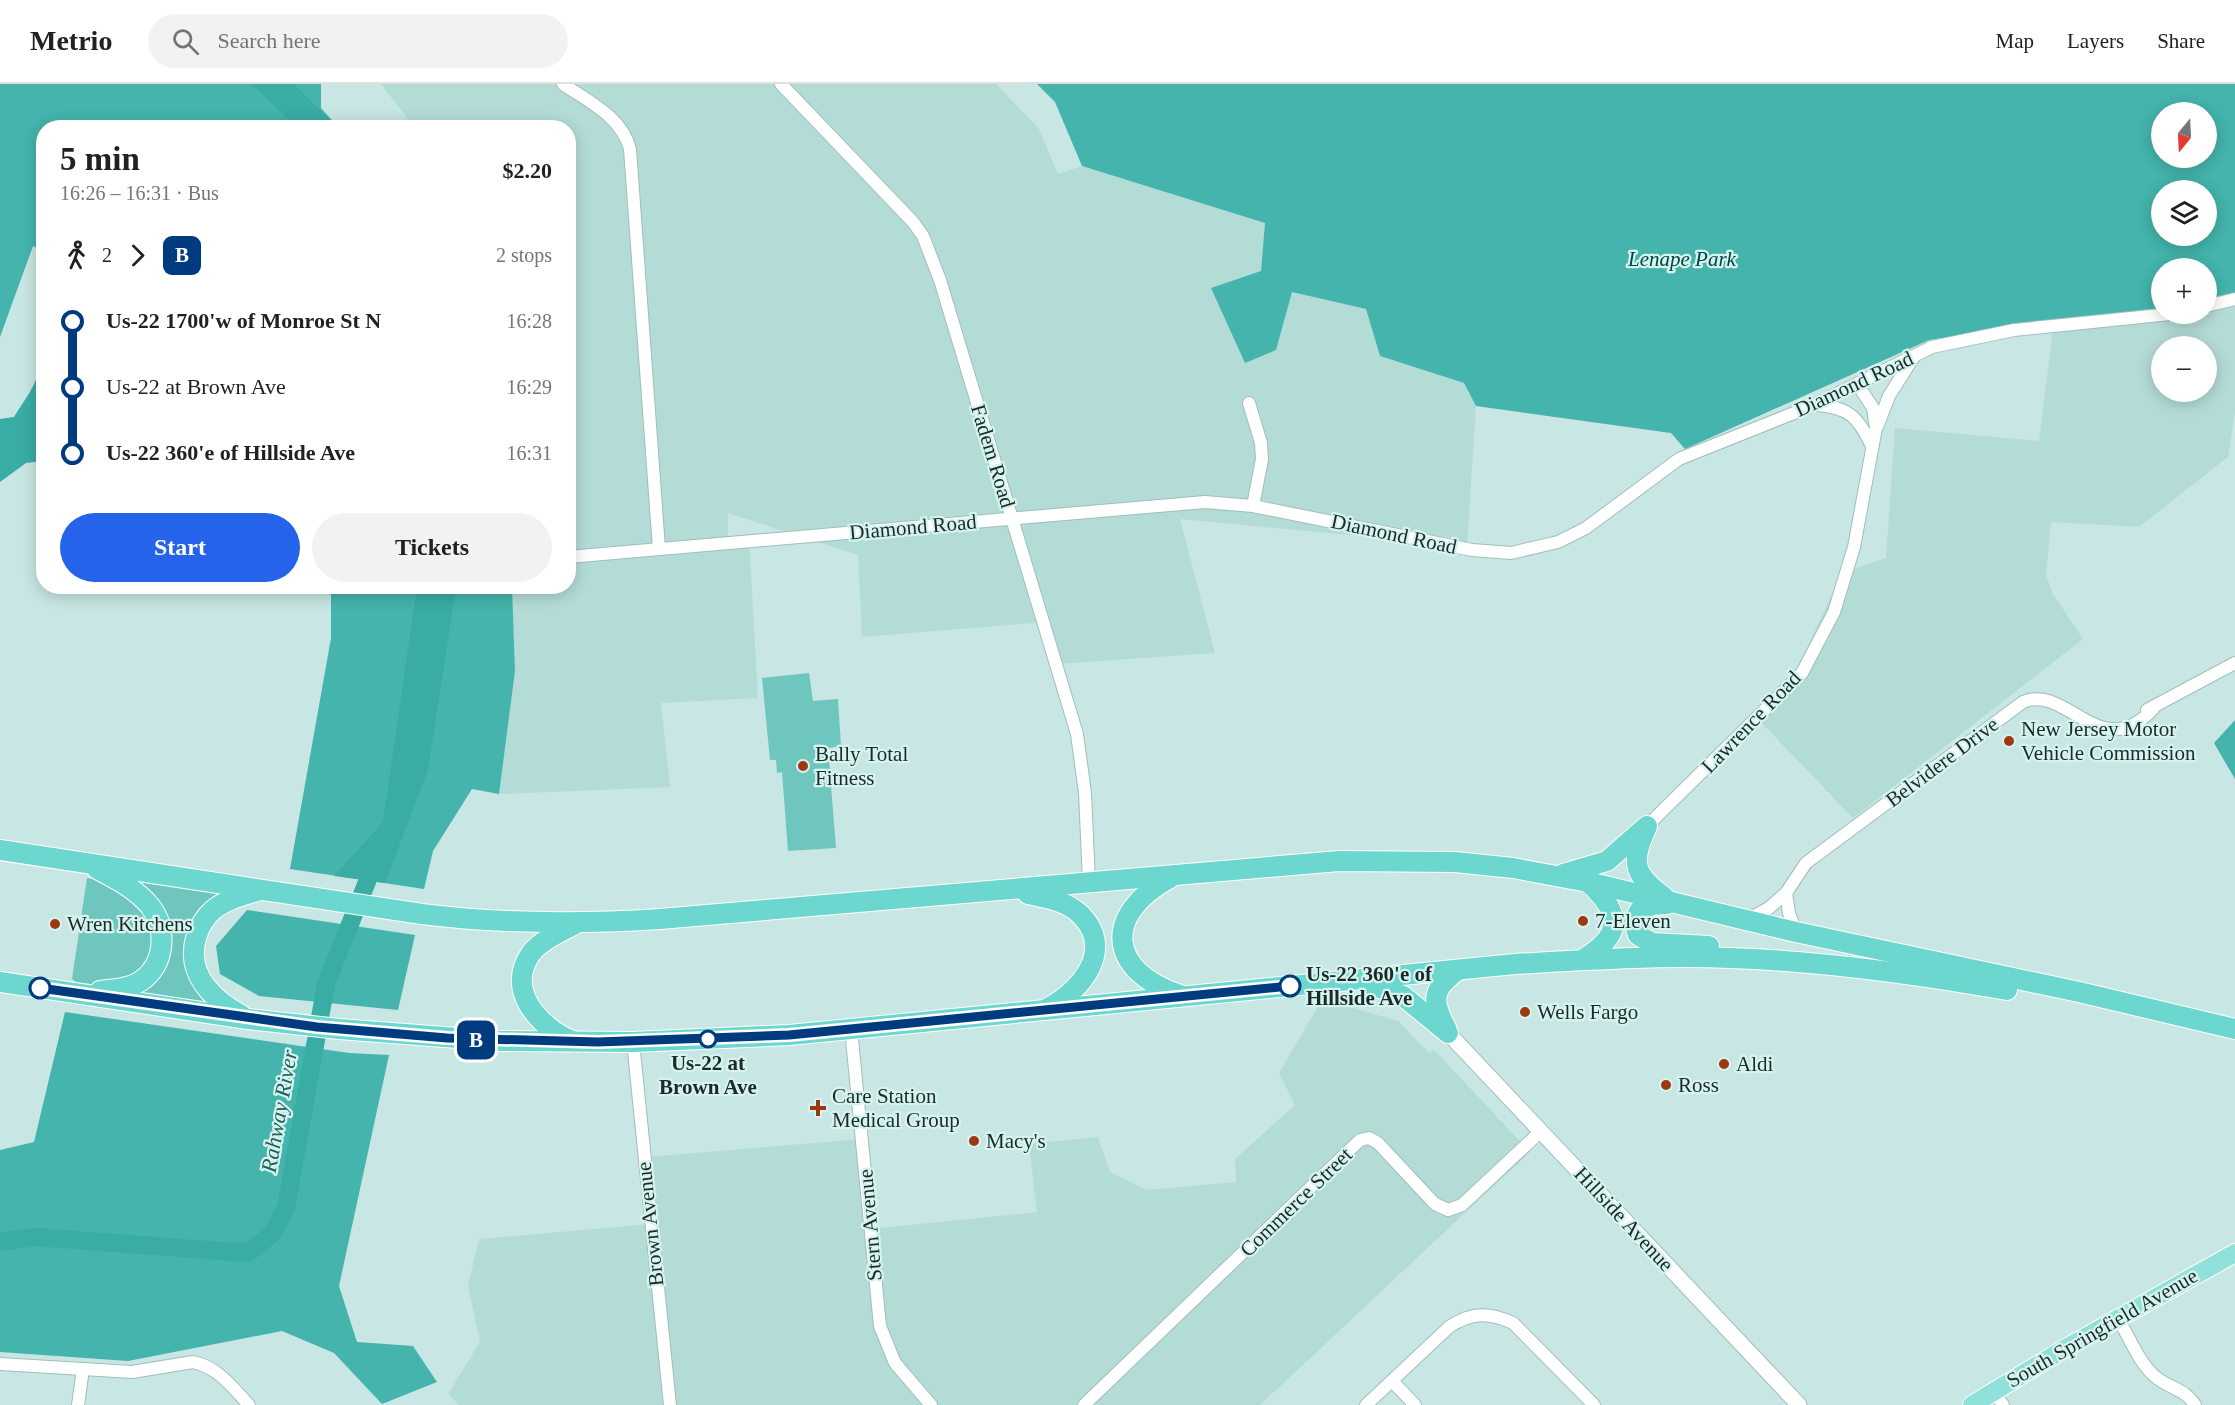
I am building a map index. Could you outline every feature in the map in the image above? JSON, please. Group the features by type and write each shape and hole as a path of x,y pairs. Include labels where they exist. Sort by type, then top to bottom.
{"highway":[{"path":"1555,875 1607,861 1647,826"},
{"path":"1647,826 1637,849 1638,871 1644,881 1674,902"},
{"path":"0,850 464,919 578,923 660,919 1320,863 1395,860 1483,865 1588,882 1796,932 2079,992 2235,1029"},
{"path":"76,994 123,988 141,980 158,961 162,939 156,915 146,902 127,886 83,862"},
{"path":"1175,875 1150,889 1135,903 1126,920 1123,940 1128,959 1139,976 1157,987 1184,996"},
{"path":"1582,960 1605,943 1614,927 1612,910 1608,901 1588,882"},
{"path":"248,1019 223,1004 200,980 194,962 195,943 201,926 213,910 263,889"},
{"path":"1010,890 1053,899 1070,907 1084,919 1092,936 1092,964 1084,982 1070,995 1043,1011"},
{"path":"1674,902 1652,905 1639,911 1634,922 1638,935 1652,943 1743,950 1796,962"},
{"path":"575,1042 556,1033 535,1016 527,1003 523,982 524,969 533,951 549,938 578,923"},
{"path":"0,982 295,1025 447,1038 633,1042 752,1037 851,1029 1582,960 1709,957 1796,962 1872,970 2009,990 2235,1042"},
{"path":"1448,1033 1438,1014 1436,997 1443,982 1458,970"},
{"path":"1355,980 1403,996 1448,1033"}],"main road":[{"name":"South Springfield Avenue","path":"1971,1405 1998,1398 2118,1318 2235,1253"}],"street":[{"path":"563,84 615,121 624,132 629,146 633,167 659,549"},
{"name":"Fadem Road","path":"781,84 923,236 940,280 1077,734 1085,793 1089,882"},
{"path":"2217,303 2235,299"},
{"name":"Diamond Road","path":"576,556 1204,502 1253,506 1473,550 1494,553 1527,551 1572,536 1679,459 1699,449 1814,405 1932,347 1974,336 2151,316"},
{"name":"Lawrence Road","path":"1647,826 1802,673 1834,612 1844,580 1856,539 1876,428 1889,396 1914,357"},
{"name":"Lawrence Road","path":"1858,385 1873,408 1876,428"},
{"path":"1249,403 1261,443 1262,459 1253,506"},
{"path":"1814,405 1829,406 1849,413 1864,428 1872,446"},
{"name":"Belvidere Drive","path":"1748,920 1769,908 1786,893 1806,863 2023,702 2033,698 2045,699 2094,726 2119,728 2146,717 2153,709 2235,663"},
{"path":"1786,893 1789,913 1796,932"},
{"name":"Stern Avenue","path":"851,1029 880,1326 895,1363 931,1405"},
{"name":"Hillside Avenue","path":"1448,1033 1800,1405"},
{"name":"Brown Avenue","path":"633,1042 669,1405"},
{"name":"Commerce Street","path":"1084,1405 1360,1140 1369,1138 1378,1143 1435,1204 1448,1210 1462,1205 1541,1131"},
{"path":"1366,1405 1449,1327 1469,1316 1489,1314 1513,1323 1523,1331 1594,1405"},
{"path":"2118,1318 2150,1372 2158,1380 2186,1392 2195,1405"},
{"path":"0,1364 132,1372 193,1362 220,1373 249,1405"},
{"path":"78,1405 83,1369"},
{"path":"1392,1381 1415,1405"}],"shaded area":[{"path":"251,84 294,84 330,120 290,120"},
{"path":"381,84 996,84 1039,129 1058,174 1082,166 1265,223 1261,271 1276,349 1291,291 1366,309 1380,356 1464,383 1476,406 1467,546 1180,519 1215,653 1057,664 1046,622 862,637 858,555 728,513 728,540 749,538 758,698 661,703 670,787 499,794 515,671 512,594 576,594 576,120 409,120"},
{"path":"2235,295 2235,412 2228,457 2139,527 2051,522 2046,575 2053,594 2083,639 1853,818 1754,715 1794,676 1842,573 1886,558 1895,428 2039,441 2054,321 2151,310 2151,324 2217,324 2217,301"},
{"path":"36,379 36,462 26,463 0,482 0,419 14,417"},
{"path":"416,594 455,594 428,770 385,883 334,876 383,822"},
{"name":"Bally Total Fitness","path":"809,673 813,701 838,699 841,746 828,748 836,848 788,851 782,772 777,773 776,760 770,760 762,678"},
{"path":"87,878 99,880 135,897 156,936 146,968 106,986 76,982 72,979"},
{"path":"135,881 223,894 196,921 207,1003 141,994 136,989 167,953"},
{"path":"1339,1004 1398,1021 1429,1053 1433,1050 1437,1053 1530,1152 1260,1405 459,1405 448,1394 480,1342 468,1286 479,1239 651,1224 645,1157 862,1139 870,1229 1037,1212 1029,1144 1098,1137 1110,1172 1147,1190 1236,1182 1235,1159 1295,1105 1279,1073 1319,1005"}],"green space":[{"path":"0,84 321,84 321,108 332,120 36,120 36,248 33,246 0,337"},
{"name":"Lenape Park","path":"1037,84 2235,84 2235,295 2217,301 2217,258 2151,258 2151,310 2054,321 1929,340 1685,449 1671,433 1476,406 1464,383 1380,356 1366,309 1292,292 1276,350 1245,363 1211,288 1261,271 1265,223 1082,166 1055,102"},
{"path":"331,594 512,594 515,671 499,794 472,789 433,851 424,889 290,869 331,638"},
{"path":"2235,720 2235,779 2214,743"},
{"path":"247,910 415,935 398,1010 259,996 220,974 216,946"},
{"path":"65,1012 349,1053 389,1055 339,1286 357,1342 413,1346 437,1382 382,1404 334,1353 282,1331 128,1361 0,1352 0,1150 34,1142"}],"waterway":[{"name":"Rahway River","path":"0,1242 35,1237 248,1253 273,1233 286,1208 326,984 377,857"}],"bus line":[{"name":"B","path":"40,988 248,1019 420,1037 497,1041 633,1042 789,1035 1290,986"}],"place":[{"name":"New Jersey Motor Vehicle Commission","path":"2009,741"},
{"name":"Bally Total Fitness","path":"803,766"},
{"name":"7-Eleven","path":"1583,921"},
{"name":"Wren Kitchens","path":"55,924"},
{"name":"Us-22 360'e of Hillside Ave","path":"1290,986"},
{"name":"Wells Fargo","path":"1525,1012"},
{"name":"Us-22 at Brown Ave","path":"708,1039"},
{"name":"Aldi","path":"1724,1064"},
{"name":"Ross","path":"1666,1085"},
{"name":"Care Station Medical Group","path":"818,1108"},
{"name":"Macy's","path":"974,1141"}]}
